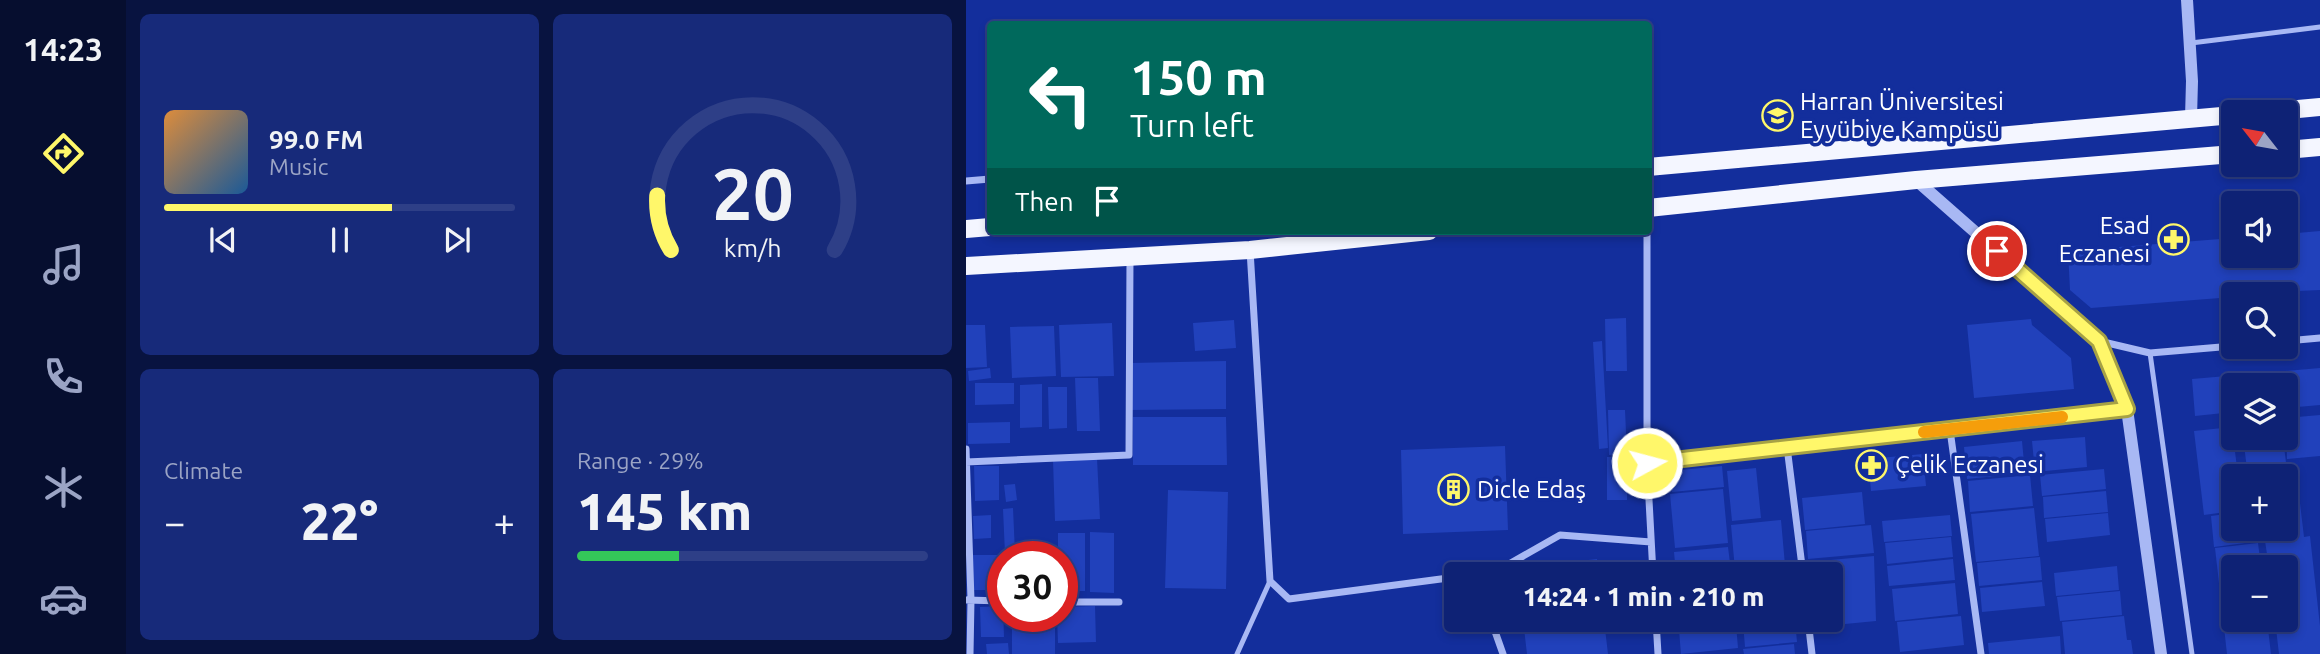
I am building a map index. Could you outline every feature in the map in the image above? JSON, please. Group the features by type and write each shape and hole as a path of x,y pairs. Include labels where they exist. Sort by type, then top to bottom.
{"main road":[{"path":"2298,109 2320,107"},
{"path":"1652,167 2221,116"},
{"path":"2298,149 2320,147"},
{"path":"1652,208 1916,180 2221,155"},
{"path":"966,229 987,226"},
{"path":"966,266 1250,250 1391,235"}],"street":[{"path":"2187,0 2192,81 2191,118"},
{"path":"966,181 987,179"},
{"path":"1916,180 2099,341 2127,409 2161,654"},
{"path":"1647,235 1647,463 1652,562"},
{"path":"1250,250 1270,581 1289,599 1444,579"},
{"path":"966,461 1129,455 1130,257"},
{"path":"2298,340 2320,338"},
{"path":"2099,341 2150,353 2221,347"},
{"path":"1647,463 2127,409"},
{"path":"1950,430 1981,654"},
{"path":"1787,447 1801,562"},
{"path":"966,449 970,654"},
{"path":"1512,562 1560,535 1651,542"},
{"path":"968,600 987,601"},
{"path":"1078,601 1119,602"},
{"path":"1495,632 1503,654"},
{"path":"1657,632 1658,654"},
{"path":"1809,632 1812,654"}],"lane":[{"path":"2190,44 2320,27"},
{"path":"2150,353 2192,654"},
{"path":"1237,654 1270,581"}],"building":[{"path":"2320,231 2320,290 2298,291 2298,282 2221,282 2221,298 2091,308 2070,290 2068,251 2221,239 2221,268 2298,268 2298,233"},
{"path":"1626,318 1627,371 1606,371 1605,319"},
{"path":"2031,319 2032,325 2071,358 2074,389 1974,398 1967,325"},
{"path":"1234,320 1236,348 1195,351 1193,323"},
{"path":"1112,323 1114,376 1061,377 1059,325"},
{"path":"966,325 985,325 987,367 966,368"},
{"path":"1054,326 1056,376 1012,378 1010,327"},
{"path":"1602,341 1608,448 1599,449 1593,342"},
{"path":"1226,361 1226,409 1131,410 1131,363"},
{"path":"990,368 991,378 969,381 968,371"},
{"path":"2320,368 2320,405 2298,407 2298,373 2262,373"},
{"path":"2221,377 2221,413 2195,416 2192,379"},
{"path":"1075,378 1098,378 1100,431 1077,431"},
{"path":"975,383 1014,383 1014,404 975,405"},
{"path":"1042,384 1042,427 1020,428 1020,385"},
{"path":"1048,387 1067,387 1067,428 1049,429"},
{"path":"1608,410 1625,410 1627,454 1609,455"},
{"path":"2320,415 2320,456 2287,459 2287,450 2298,450 2298,417"},
{"path":"1133,417 1226,417 1227,465 1133,465"},
{"path":"1010,422 1010,443 968,444 968,423"},
{"path":"2221,428 2221,450 2235,450 2237,464 2221,464 2221,513 2204,515 2194,431"},
{"path":"2085,437 2087,467 2035,472 2032,441"},
{"path":"2022,441 2025,473 1967,479 1964,447"},
{"name":"Dicle Edaş","path":"1505,446 1508,530 1403,534 1401,450"},
{"path":"2245,450 2284,450 2286,464 2246,464"},
{"path":"1923,454 1926,486 1871,491 1868,459"},
{"path":"1607,457 1627,457 1627,500 1607,500"},
{"path":"1097,458 1100,519 1055,521 1053,460"},
{"path":"974,466 999,466 999,500 975,501"},
{"path":"1722,466 1724,487 1672,492 1670,471"},
{"path":"1756,468 1761,518 1732,521 1727,471"},
{"path":"2104,469 2106,489 2042,496 2040,475"},
{"path":"2030,475 2033,506 1970,512 1968,481"},
{"path":"1015,484 1017,500 1006,502 1004,485"},
{"path":"1723,489 1728,543 1675,548 1670,494"},
{"path":"1168,490 1228,492 1226,589 1165,588"},
{"path":"2106,491 2108,512 2044,518 2043,497"},
{"path":"1862,492 1865,524 1805,530 1802,498"},
{"path":"2300,503 2304,537 2310,536 2320,626 2320,654 2279,654 2276,632 2298,632 2298,555 2267,555 2265,541 2298,541"},
{"path":"1013,508 1014,541 1004,541 1003,509"},
{"path":"2034,508 2039,556 1976,562 1971,514"},
{"path":"2108,513 2110,535 2047,542 2045,519"},
{"path":"991,515 991,538 974,539 973,516"},
{"path":"1950,515 1952,536 1884,542 1882,521"},
{"path":"2221,515 2221,541 2253,542 2214,547 2211,516"},
{"path":"1781,520 1785,562 1734,562 1731,525"},
{"path":"1871,525 1874,553 1808,559 1806,531"},
{"path":"1090,532 1114,533 1114,593 1090,592"},
{"path":"1058,533 1085,533 1085,591 1078,591 1078,541 1058,541"},
{"path":"1951,537 1953,557 1887,564 1885,543"},
{"path":"2258,543 2260,555 2221,555 2221,601 2215,548"},
{"path":"1728,547 1730,562 1675,562 1674,552"},
{"path":"972,555 987,555 987,590 972,590"},
{"path":"1874,556 1876,621 1843,624 1843,562 1809,562"},
{"path":"2040,557 2042,580 1979,586 1977,563"},
{"path":"1597,559 1597,562 1571,562"},
{"path":"1953,559 1955,580 1889,586 1887,566"},
{"path":"2117,566 2119,590 2056,596 2054,573"},
{"path":"2042,582 2045,606 1982,612 1980,588"},
{"path":"1955,583 1958,614 1895,621 1892,589"},
{"path":"2120,591 2122,615 2060,621 2057,597"},
{"path":"1095,606 1096,642 1058,643 1058,632 1078,632 1078,607"},
{"path":"980,607 987,607 987,632 1004,632 1004,637 981,637"},
{"path":"1961,616 1964,645 1900,652 1897,622"},
{"path":"2124,616 2127,640 2131,640 2133,654 2065,654 2062,622"},
{"path":"1012,632 1055,632 1055,654 1012,654"},
{"path":"1524,632 1605,632 1608,654 1527,654"},
{"path":"1679,632 1737,632 1738,648 1681,654"},
{"path":"1744,632 1796,632 1797,642 1745,647"},
{"path":"2225,632 2268,632 2271,654 2227,654"},
{"path":"2060,636 2061,654 1989,654 1988,643"},
{"path":"1008,643 1009,654 987,654 986,644"},
{"path":"1794,644 1795,654 1744,654 1743,649"}],"slow traffic":[{"path":"1924,432 2062,417"}],"place":[{"name":"Harran Üniversitesi Eyyübiye Kampüsü","path":"1777,116"},
{"name":"Esad Eczanesi","path":"2173,240"},
{"name":"Çelik Eczanesi","path":"1872,465"},
{"name":"Dicle Edaş","path":"1454,490"}],"route":[{"path":"1647,463 2127,409 2099,341 1997,251"}]}
